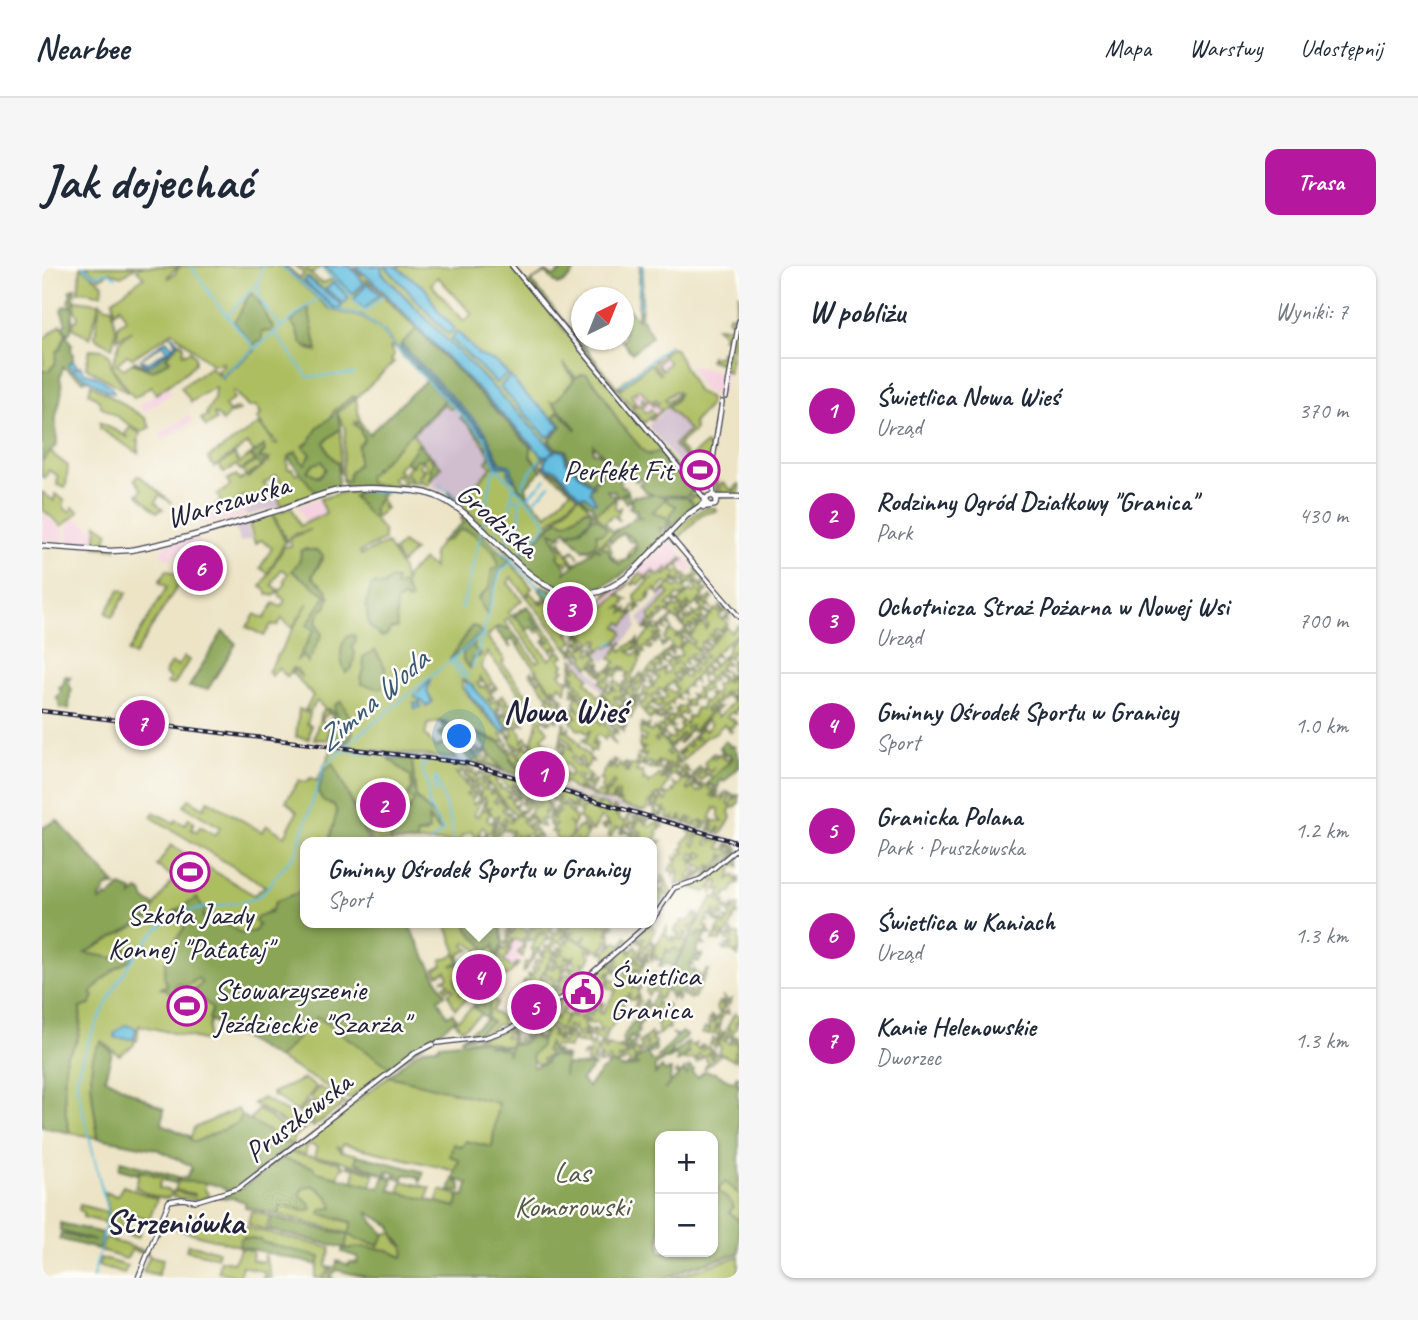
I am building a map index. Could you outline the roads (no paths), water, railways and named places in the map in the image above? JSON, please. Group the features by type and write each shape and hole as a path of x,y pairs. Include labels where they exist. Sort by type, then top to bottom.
{"main road":[{"name":"Warszawska","path":"42,546 131,550 334,492 425,492"},
{"name":"Grodziska","path":"425,492 449,500 462,509 533,578 551,588 569,593 596,592 619,582 637,568 668,534 710,499"},
{"path":"710,499 739,498"}],"street":[{"path":"512,266 700,492 710,499 713,487 710,471 739,321"},
{"path":"668,534 739,617"},
{"name":"Pruszkowska","path":"657,913 674,888 701,879 739,848"},
{"name":"Pruszkowska","path":"138,1278 166,1211 179,1199 195,1201 239,1188 416,1052 435,1044 486,1037 510,1029 568,995 644,928"}],"water":[{"path":"324,266 350,266 364,283 353,294"},
{"path":"355,266 381,266 382,273 553,449 550,454 558,450 564,452 566,462 591,485 590,491 596,502 585,495 580,496 556,469 546,468 545,461 549,455 543,456 373,281"},
{"path":"385,266 395,266 425,288 438,311 454,328 453,332 447,333"},
{"path":"306,277 342,305 340,309 334,307 304,281"},
{"path":"334,282 349,298 344,304 326,289"},
{"path":"367,283 380,294 364,309 354,299"},
{"path":"458,332 479,355 497,363 508,374 496,383 451,339"},
{"path":"170,334 179,343 149,366 143,364 141,360 148,363 167,350 163,344 142,358 166,340 172,346 176,343"},
{"path":"402,346 485,431 500,463 511,466 516,482 509,476 508,467 499,466 487,436 401,349"},
{"path":"73,361 75,368 80,366 85,373 102,380 114,393 70,368 68,364"},
{"path":"510,376 525,394 559,424 550,436 546,436 500,387"},
{"path":"430,681 427,692 432,703 426,706 422,701 419,703 421,707 415,709 414,703 418,704 420,699 415,698 415,695"},
{"path":"465,681 472,685 508,729 502,731 465,690"},
{"path":"125,1025 136,1028 134,1039 116,1038 114,1034"}],"waterway":[{"path":"83,266 93,274 100,275"},
{"path":"191,266 217,304 255,348"},
{"path":"262,266 259,294 281,327"},
{"name":"Zimna Woda","path":"281,266 333,309 362,316 384,332 403,357 485,438 496,466"},
{"path":"319,266 351,295"},
{"path":"640,308 642,266"},
{"path":"101,274 108,272 116,277"},
{"path":"228,315 257,283"},
{"path":"365,312 383,296"},
{"path":"221,376 318,298"},
{"path":"353,300 364,310"},
{"path":"275,333 308,377 353,374"},
{"path":"622,385 668,346"},
{"path":"522,487 541,458"},
{"path":"484,525 492,474 496,468"},
{"name":"Zimna Woda","path":"497,468 546,522 544,528 515,557"},
{"path":"528,497 546,479"},
{"path":"439,483 442,486"},
{"path":"533,502 550,485"},
{"path":"510,509 513,487"},
{"path":"360,491 405,492"},
{"path":"448,492 461,505"},
{"path":"512,499 520,500 520,528 531,541"},
{"path":"508,518 507,537 516,555"},
{"path":"496,533 498,520 519,522"},
{"path":"462,609 482,530"},
{"path":"502,551 538,586"},
{"name":"Zimna Woda","path":"301,837 324,766 482,635 500,572 512,561"},
{"path":"540,588 581,608"},
{"path":"584,592 596,589"},
{"path":"583,619 587,611"},
{"path":"472,668 483,636"},
{"path":"609,645 615,641"},
{"path":"453,659 468,677"},
{"path":"451,663 463,679"},
{"path":"347,751 366,753"},
{"path":"368,753 447,762"},
{"path":"427,764 421,769 427,781 429,807 443,831 436,837"},
{"path":"436,777 452,826 453,837"},
{"path":"435,778 435,793"},
{"name":"Zimna Woda","path":"93,1278 108,1214 77,1087 77,1076 101,1013 128,966 158,929 181,915 251,900 261,895 297,851 300,842"},
{"path":"464,971 461,961 475,954"},
{"path":"464,972 467,992 473,1003 500,982"},
{"path":"510,1027 513,1021"}],"railway":[{"path":"42,711 466,763 739,843"}],"place":[{"name":"Perfekt Fit","path":"700,470"},
{"name":"Świetlica w Kaniach","path":"200,568"},
{"name":"Ochotnicza Straż Pożarna w Nowej Wsi","path":"570,609"},
{"name":"Kanie Helenowskie","path":"142,723"},
{"name":"Świetlica Nowa Wieś","path":"542,774"},
{"name":"Rodzinny Ogród Działkowy \"Granica\"","path":"383,805"},
{"name":"Szkoła Jazdy Konnej \"Patataj\"","path":"190,872"},
{"name":"Gminny Ośrodek Sportu w Granicy","path":"479,977"},
{"name":"Świetlica Granica","path":"583,992"},
{"name":"Stowarzyszenie Jeździeckie \"Szarża\"","path":"187,1006"},
{"name":"Granicka Polana","path":"534,1007"}],"district":[{"name":"Nowa Wieś","path":"565,711"},
{"name":"Strzeniówka","path":"175,1222"}],"park label":[{"name":"Las Komorowski","path":"572,1189"}]}
